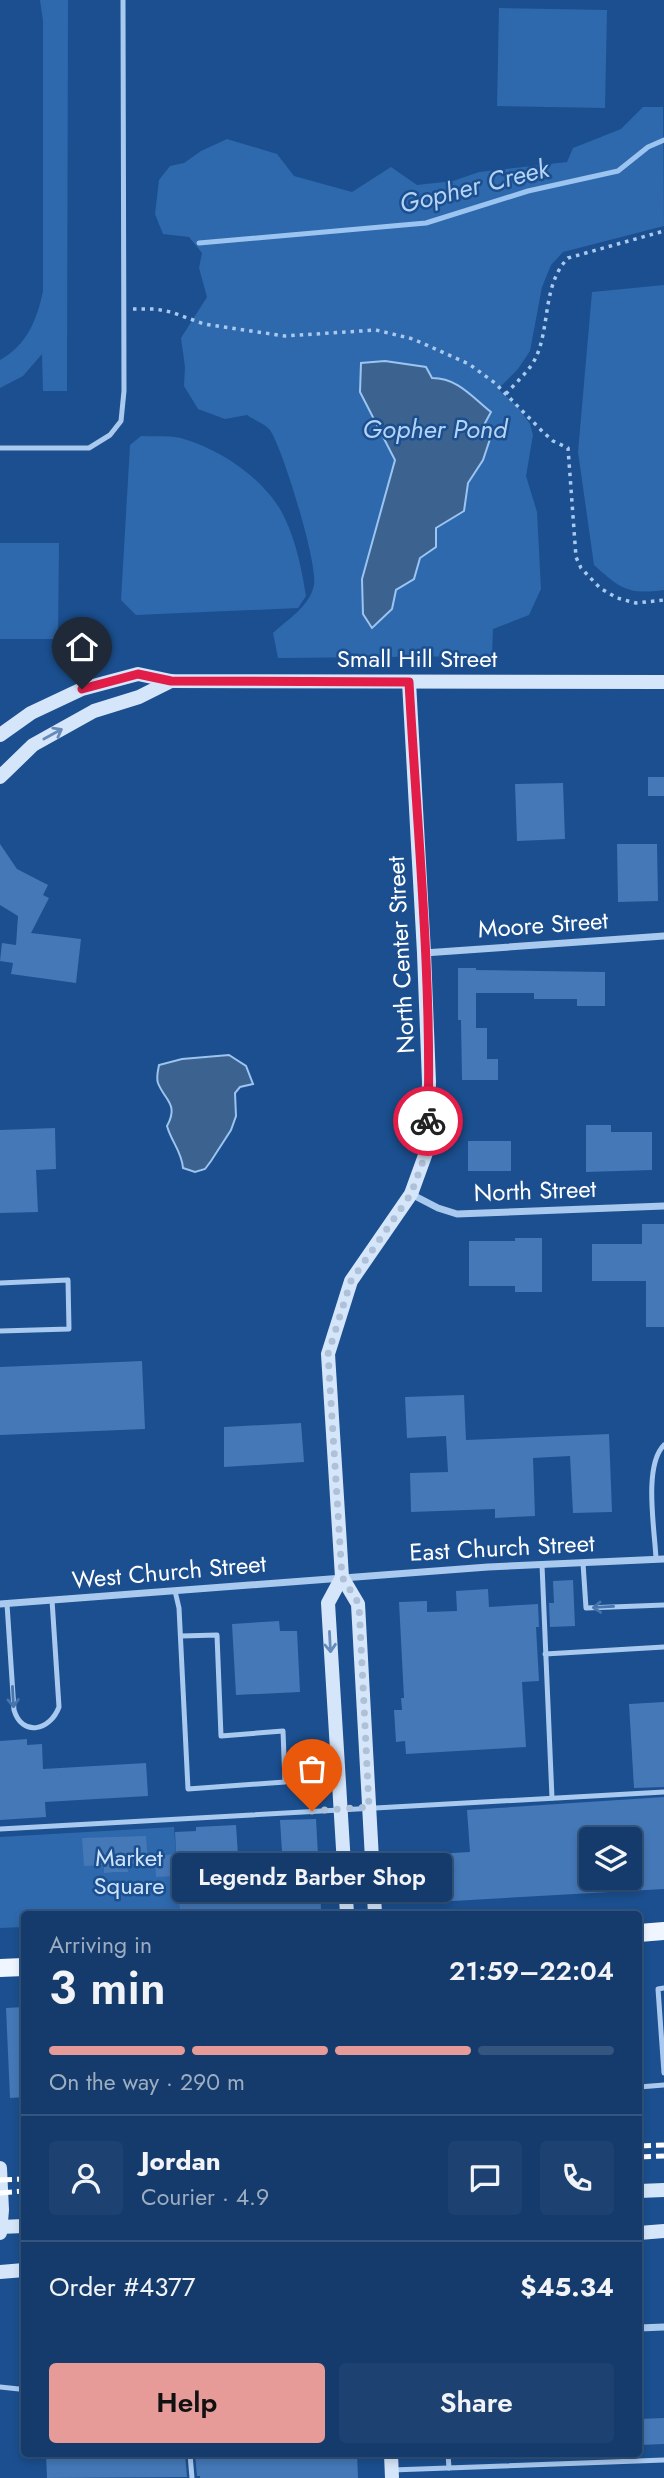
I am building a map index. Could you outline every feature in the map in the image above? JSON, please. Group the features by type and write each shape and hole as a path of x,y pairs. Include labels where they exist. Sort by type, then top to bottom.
{"main road":[{"path":"642,1933 664,1931"},
{"path":"0,1968 21,1967"}],"street":[{"name":"Small Hill Street","path":"0,735 31,713 82,689 138,674 171,681 664,682"},
{"name":"Small Hill Street","path":"0,777 33,746 94,711 139,697 171,681"},
{"name":"North Center Street","path":"375,1911 359,1604 342,1577 328,1354 351,1281 411,1194 427,1150 429,1082 425,953 409,682"},
{"name":"Moore Street","path":"425,953 664,936"},
{"name":"North Street","path":"411,1194 457,1214 664,1206"},
{"name":"East Church Street","path":"342,1577 660,1559"},
{"name":"North Center Street","path":"342,1577 328,1603 347,1911"},
{"name":"West Church Street","path":"3,1604 342,1577"},
{"path":"0,2168 1,2229 21,2226"},
{"path":"642,2191 664,2189"},
{"path":"642,2233 664,2231"},
{"path":"0,2272 21,2270"},
{"path":"642,2328 664,2327"}],"lane":[{"path":"0,448 89,448 110,435 121,421 124,391 123,0"},
{"path":"0,1283 68,1280 69,1329 0,1331"},
{"path":"660,1559 654,1514 654,1464 664,1445"},
{"path":"583,1563 586,1608 664,1605"},
{"path":"541,1565 552,1798"},
{"path":"175,1591 181,1636 188,1788 285,1782 283,1731 221,1736 217,1635 181,1636"},
{"path":"3,1604 14,1710 17,1718 34,1728 47,1725 55,1718 59,1707 52,1600"},
{"path":"545,1654 664,1647"},
{"path":"0,1829 664,1792"},
{"path":"664,1988 658,1989 664,2073"},
{"path":"642,2087 664,2085"},
{"path":"0,2387 21,2388"},
{"path":"190,2457 192,2478"},
{"path":"448,2457 449,2468"},
{"path":"392,2474 449,2468 664,2460"}],"path":[{"path":"506,394 537,356 558,268 568,258 664,231"},
{"path":"124,309 155,309 204,324 285,335 376,330 413,339 469,364 506,394 553,441 569,448 576,557 589,579 617,598 636,603 664,600"}],"green space":[{"path":"40,0 68,0 67,391 43,391 42,354 23,376 0,388 0,360 17,347 29,331 38,312 43,291 43,21"},
{"path":"499,8 607,10 605,108 497,106"},
{"path":"643,107 663,107 664,226 563,252 551,265 542,287 530,351 518,369 498,389 518,407 530,424 533,435 526,476 537,512 541,589 529,615 493,629 492,656 278,658 273,633 303,606 312,593 314,573 311,555 283,459 270,430 247,415 225,419 198,409 184,386 185,367 181,338 207,297 199,268 202,253 189,237 163,234 155,214 159,180 170,166 184,163 201,151 227,139 277,154 294,176 352,192 391,167 417,185 453,181 479,172 567,162 573,148 621,129"},
{"path":"664,285 664,590 641,591 625,588 594,565 578,452 592,292"},
{"path":"141,436 174,437 199,444 244,470 270,495 287,523 299,559 306,596 298,608 136,615 121,600 130,445"},
{"path":"0,543 59,543 58,639 0,639"},
{"name":"Market Square","path":"174,1827 180,1911 21,1911 21,1927 0,1928 0,1837"}],"water":[{"name":"Gopher Pond","path":"385,361 426,367 432,378 450,381 464,389 491,412 484,425 491,436 483,460 468,483 464,511 436,528 436,547 420,558 414,579 396,590 392,609 372,628 363,614 362,579 395,460 360,392 361,363"},
{"path":"229,1055 246,1066 253,1084 240,1087 235,1093 236,1116 231,1130 205,1169 195,1172 183,1168 167,1126 172,1113 170,1103 158,1083 159,1065 182,1059"}],"building":[{"path":"648,777 664,777 664,796 648,796"},
{"path":"563,783 565,839 517,841 515,784"},
{"path":"0,844 17,869 48,885 43,895 49,898 31,933 81,939 76,983 11,974 13,963 0,961 2,943 16,945 18,916 0,905"},
{"path":"617,844 657,844 658,901 618,902"},
{"path":"458,968 605,972 605,1006 577,1006 577,999 534,999 534,993 476,993 476,1028 487,1028 487,1059 498,1059 498,1080 462,1080"},
{"path":"586,1125 611,1125 611,1132 652,1132 652,1170 586,1172"},
{"path":"55,1128 56,1169 36,1170 38,1212 0,1213 0,1130"},
{"path":"468,1141 511,1141 511,1171 468,1171"},
{"path":"642,1224 664,1224 664,1327 646,1327 646,1281 592,1281 592,1244 642,1244"},
{"path":"515,1238 542,1238 542,1292 515,1292 515,1286 469,1286 469,1241 515,1241"},
{"path":"142,1361 145,1429 0,1435 0,1367"},
{"path":"464,1395 466,1440 609,1434 612,1512 573,1513 570,1456 533,1458 535,1516 495,1518 495,1509 411,1512 410,1473 448,1472 446,1436 407,1438 405,1397"},
{"path":"301,1423 304,1462 224,1467 224,1427"},
{"path":"573,1580 575,1626 550,1627 549,1603 554,1603 553,1581"},
{"path":"488,1589 489,1607 538,1604 539,1627 536,1627 539,1681 522,1682 526,1747 406,1754 405,1741 396,1742 394,1710 402,1710 401,1698 404,1698 399,1602 427,1601 427,1612 457,1611 456,1591"},
{"path":"279,1621 280,1631 297,1631 300,1692 236,1695 232,1624"},
{"path":"664,1702 664,1787 634,1788 629,1704"},
{"path":"27,1739 27,1745 42,1744 43,1769 146,1763 148,1796 45,1802 46,1817 0,1820 0,1741"},
{"path":"664,1797 664,1889 400,1904 397,1856 470,1852 467,1810"},
{"path":"316,1819 321,1909 180,1911 177,1876 156,1877 155,1856 176,1854 175,1832 196,1831 196,1827 236,1825 238,1855 282,1852 280,1820"},
{"path":"146,1836 148,1863 127,1864 128,1872 104,1873 104,1865 84,1866 82,1838"},
{"path":"21,2007 21,2097 10,2098 6,2008"},
{"path":"664,2418 664,2444 642,2445 642,2419"},
{"path":"46,2457 185,2457 187,2477 47,2478"},
{"path":"195,2457 357,2457 358,2478 197,2476"}],"waterway":[{"name":"Gopher Creek","path":"199,243 426,223 528,191 618,171 648,147 664,140"}],"railway":[{"path":"642,2146 664,2145"},
{"path":"642,2157 664,2156"},
{"path":"0,2180 21,2179"},
{"path":"0,2193 21,2191"}],"way so far":[{"path":"312,1811 369,1807 359,1604 342,1577 328,1354 351,1281 411,1194 427,1150 428,1121"}],"place":[{"name":"Legendz Barber Shop","path":"312,1811"}],"route":[{"path":"82,689 138,674 171,681 409,682 425,953 428,1121"}]}
